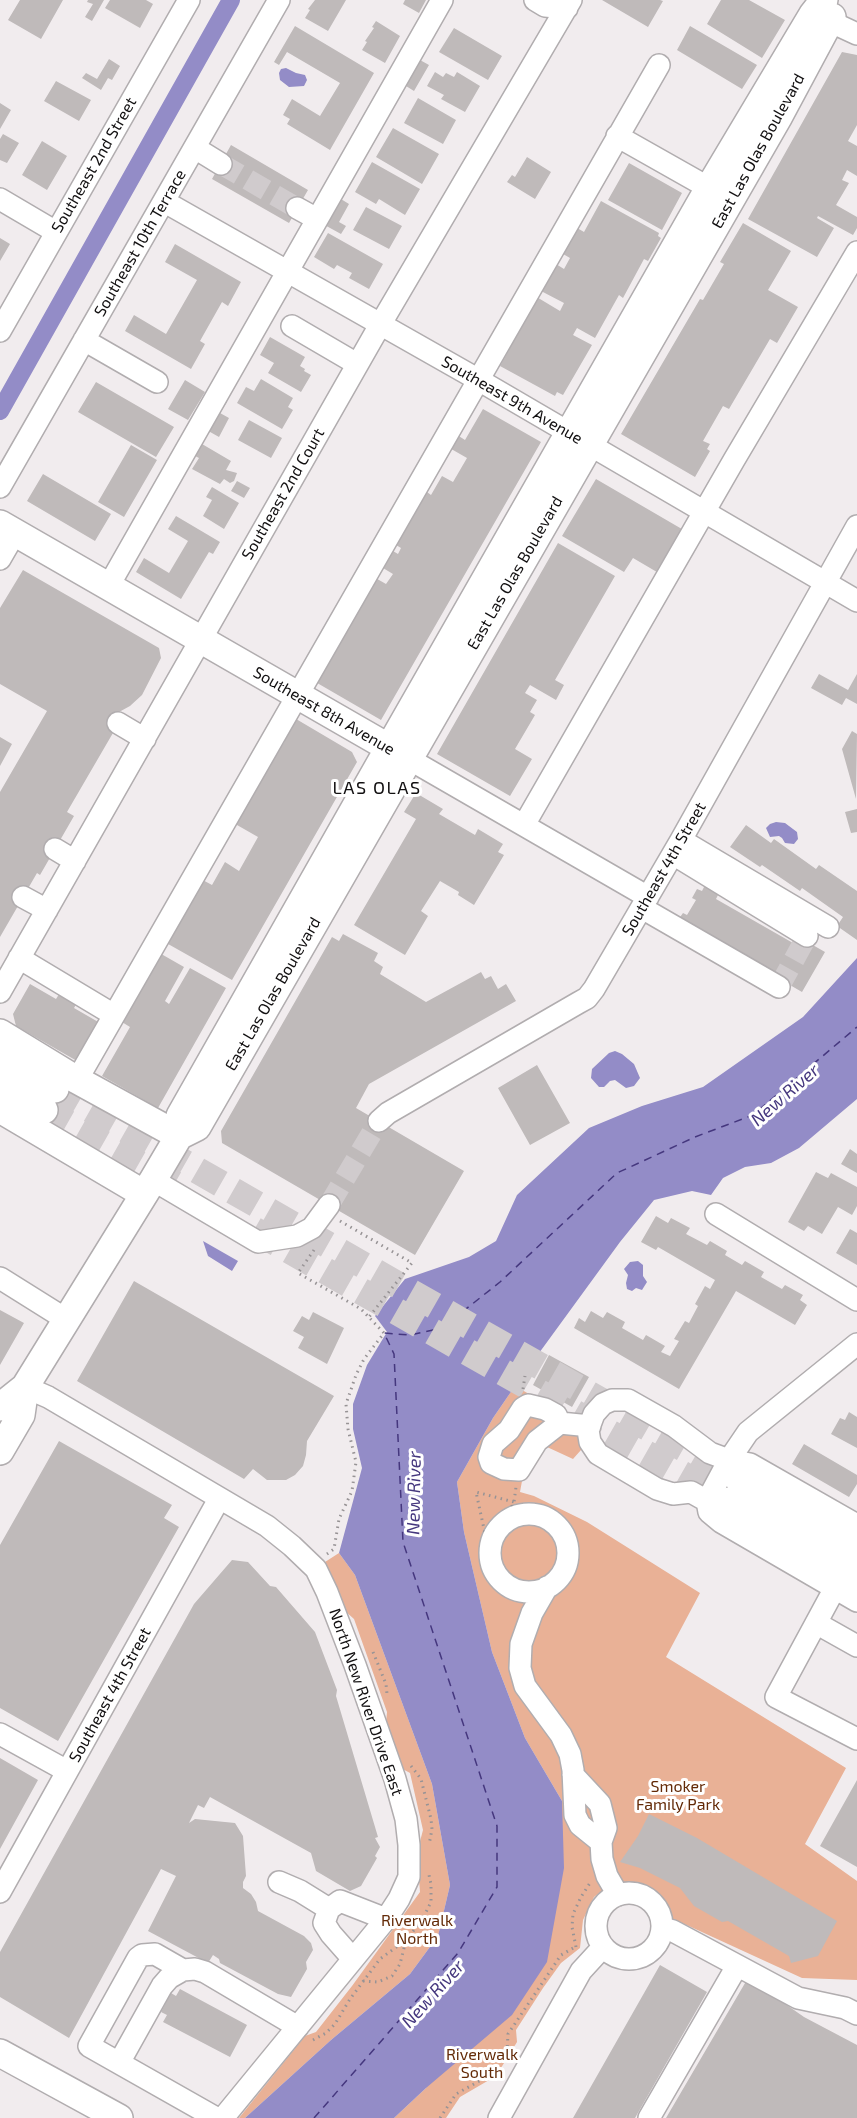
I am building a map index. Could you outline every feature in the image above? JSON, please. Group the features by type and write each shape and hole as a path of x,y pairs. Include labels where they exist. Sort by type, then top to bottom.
{"main road":[{"name":"East Las Olas Boulevard","path":"579,439 709,188 827,9"},
{"name":"East Las Olas Boulevard","path":"0,1407 25,1387 179,1136 196,1127 399,753 579,439 779,116 827,9"},
{"name":"Southeast 8th Avenue","path":"7,529 399,753"},
{"path":"0,1033 59,1093"},
{"path":"0,1057 59,1093"},
{"path":"0,1084 59,1093 179,1136"},
{"path":"0,1109 149,1187"},
{"name":"East Las Olas Boulevard","path":"0,1451 21,1415 25,1387"},
{"path":"726,1486 857,1549"},
{"path":"726,1486 846,1582"},
{"path":"0,2053 119,2118"}],"street":[{"name":"Southeast 2nd Street","path":"0,331 189,0"},
{"name":"Southeast 10th Terrace","path":"0,487 279,0"},
{"path":"108,587 442,0"},
{"path":"535,0 545,6 569,4"},
{"name":"Southeast 2nd Court","path":"0,992 357,364 569,4"},
{"path":"827,9 857,34"},
{"path":"59,1093 114,1015 659,65"},
{"path":"618,136 709,188"},
{"path":"195,148 221,164"},
{"path":"0,200 56,231"},
{"name":"Southeast 9th Avenue","path":"165,202 477,379 857,601"},
{"path":"297,208 317,219"},
{"path":"524,825 857,252"},
{"path":"292,326 357,364"},
{"path":"84,340 157,382"},
{"name":"Southeast 4th Street","path":"379,1121 388,1113 587,998 645,903 857,526"},
{"path":"0,559 7,529"},
{"path":"118,723 145,739"},
{"name":"Southeast 8th Avenue","path":"399,753 524,825 779,987"},
{"path":"677,847 828,927"},
{"path":"677,847 807,936"},
{"path":"55,849 75,861"},
{"path":"23,897 47,910"},
{"path":"19,958 114,1015"},
{"path":"149,1187 258,1242 297,1236 315,1238 333,1212"},
{"path":"716,1214 857,1300"},
{"path":"0,1278 67,1320"},
{"path":"726,1486 748,1432 857,1344"},
{"name":"North New River Drive East","path":"25,1387 48,1396 267,1526 316,1569 356,1665 395,1779 406,1819 409,1877 399,1899 386,1919 353,1959 302,2035 223,2118"},
{"path":"726,1486 710,1453 674,1426 628,1400 612,1400 603,1404 594,1414 588,1430 590,1442 598,1454 657,1489 673,1494 726,1486 750,1464 857,1525"},
{"path":"560,1423 555,1415 545,1409 528,1405 523,1408 509,1430 494,1444 489,1457 492,1463 498,1467 519,1470 537,1441 560,1423 590,1426"},
{"name":"Southeast 4th Street","path":"0,1892 219,1499"},
{"path":"495,1570 514,1589 527,1592 547,1587 561,1575 567,1564 568,1551 565,1538 549,1519 537,1514 524,1514 512,1518 504,1523 494,1536 490,1548 495,1570 514,1601 520,1616 524,1638"},
{"path":"857,1601 846,1582 816,1623 776,1697 857,1739"},
{"path":"547,1587 532,1613 521,1644 520,1668 525,1686 561,1735 570,1754 574,1815 580,1826 602,1842 604,1869 618,1895"},
{"path":"816,1623 857,1646"},
{"path":"4,1736 67,1771"},
{"path":"279,1882 300,1891 329,1909"},
{"path":"638,1894 647,1898 655,1906 662,1928 653,1948 644,1955 633,1959 621,1958 610,1954 600,1940 597,1917 608,1900 618,1895 638,1894"},
{"path":"353,1959 324,1923 329,1909 340,1901 386,1919"},
{"path":"662,1928 673,1931 798,1998 810,2009 845,2008 857,2013"},
{"path":"499,2118 600,1940"},
{"path":"183,1970 155,1954 142,1955 89,2046 216,2118"},
{"path":"649,2118 737,1966"},
{"path":"119,2063 162,1986 169,1978 183,1970 205,1972 302,2035"}],"path":[{"path":"333,1212 412,1263 369,1317"},
{"path":"315,1238 309,1255 298,1273 361,1309 384,1334 364,1359 346,1404 348,1429 356,1462 352,1491 339,1519 334,1549 325,1555"},
{"path":"504,1523 514,1502 519,1470"},
{"path":"495,1570 476,1492 514,1502"},
{"path":"330,1552 334,1561"},
{"path":"369,1642 386,1684 387,1694"},
{"path":"407,1764 418,1773 421,1779 431,1820 432,1829 428,1851"},
{"path":"576,1947 572,1928 573,1914 580,1897 593,1878 604,1869"},
{"path":"302,2035 326,2033 381,1959 406,1940 422,1920 431,1902 428,1871"},
{"path":"363,1981 378,1982 392,1976 400,1964 406,1940"},
{"path":"440,2118 456,2094 492,2074 507,2051 508,2034 561,1955 576,1947 600,1940"}],"green space":[{"name":"Smoker Family Park","path":"515,1386 580,1423 581,1450 573,1459 547,1447 524,1470 520,1492 534,1496 587,1522 700,1593 666,1657 846,1768 805,1844 857,1881 857,1980 802,1978 606,1888 594,1897 583,1920 580,1948 561,1963 543,1988 516,2030 517,2042 496,2076 460,2097 446,2118 394,2118 426,2088 562,1801 525,1738 492,1652 464,1532 457,1482 493,1418"},
{"name":"Riverwalk North","path":"339,1553 355,1575 432,1784 450,1885 438,1936 410,1974 331,2040 245,2118 239,2118 305,2036 316,2032 420,1892 417,1853 423,1830 410,1773 399,1767 386,1724 387,1712 354,1619 344,1610 325,1562"}],"water":[{"path":"286,68 305,75 307,80 304,86 289,87 280,80 281,69"},
{"path":"776,822 785,823 797,832 798,839 794,844 785,843 779,836 770,837 766,828"},
{"name":"New River","path":"857,958 857,1099 799,1148 771,1163 745,1167 723,1178 711,1195 692,1191 654,1200 620,1242 515,1386 493,1418 457,1482 464,1532 492,1652 525,1738 562,1801 564,1868 547,1962 512,2015 394,2118 245,2118 331,2040 410,1974 438,1936 450,1885 432,1784 355,1575 339,1553 362,1468 353,1429 353,1404 367,1365 387,1332 375,1316 405,1279 469,1257 496,1241 517,1195 589,1128 642,1106 703,1087 803,1017"},
{"path":"615,1051 634,1064 640,1078 634,1086 626,1088 615,1080 610,1081 604,1087 599,1087 591,1078 592,1069 609,1053"},
{"path":"203,1241 238,1261 232,1271 208,1256"},
{"path":"638,1261 643,1265 643,1276 647,1282 642,1290 636,1288 632,1291 627,1289 628,1275 624,1269 630,1262"}],"building":[{"path":"20,0 63,0 41,39 8,20"},
{"path":"88,0 104,0 92,21 85,17 93,4 87,2"},
{"path":"110,0 146,0 153,4 140,28 105,8"},
{"path":"315,0 346,0 328,31 305,18"},
{"path":"405,0 426,0 419,13 403,4"},
{"path":"602,0 660,0 663,1 648,27"},
{"path":"721,0 749,0 785,20 762,58 707,24"},
{"path":"376,21 400,36 385,63 362,50"},
{"path":"295,26 374,73 330,150 287,124 290,119 283,115 292,99 320,116 340,83 287,52 279,65 274,62"},
{"path":"690,26 757,65 742,89 677,50"},
{"path":"454,28 502,56 488,80 439,52"},
{"path":"842,52 857,55 857,125 848,141 857,146 857,176 847,170 842,180 849,183 836,205 857,217 857,228 853,235 818,216 817,218 834,228 817,257 748,219"},
{"path":"109,59 120,66 112,80 108,78 101,90 82,78 86,73 97,79"},
{"path":"420,60 429,65 414,91 406,86"},
{"path":"435,72 443,77 446,73 454,77 457,72 480,86 465,112 441,99 444,95 427,86"},
{"path":"56,81 91,100 79,121 44,101"},
{"path":"418,98 456,120 443,144 404,123"},
{"path":"0,103 11,110 0,129"},
{"path":"393,128 439,154 422,184 376,157"},
{"path":"3,134 19,143 7,163 0,160 0,139"},
{"path":"42,141 67,156 47,190 22,175"},
{"path":"231,145 308,190 289,223 212,179"},
{"path":"527,157 551,172 535,199 507,182 512,175 515,177"},
{"path":"372,162 420,189 405,215 379,199 376,204 355,192"},
{"path":"629,163 682,193 662,230 608,200"},
{"path":"336,196 349,204 339,222 346,226 341,234 321,223"},
{"path":"601,201 659,233 658,236 661,238 648,261 644,259 623,298 619,295 595,338 577,328 573,335 592,345 563,395 557,392 555,396 500,366 509,350 506,349 535,296 560,311 564,303 541,291 556,264 564,269 570,258 558,251 572,225 584,232"},
{"path":"366,207 402,226 389,249 353,230"},
{"path":"743,223 791,251 768,290 798,307 777,343 770,339 729,409 723,406 703,441 710,444 707,449 710,451 695,477 621,434 700,299 703,300 724,264 720,262"},
{"path":"328,233 383,264 369,289 349,278 352,273 337,265 334,269 314,257"},
{"path":"0,238 10,244 0,261"},
{"path":"175,244 241,282 228,306 222,302 200,341 205,344 191,369 125,331 134,315 166,334 197,280 165,262"},
{"path":"270,337 305,357 300,366 311,375 301,392 268,373 274,363 260,355"},
{"path":"261,379 293,398 288,407 293,410 282,429 237,403 246,387 254,391"},
{"path":"185,380 205,392 188,420 168,409"},
{"path":"96,382 174,427 156,457 78,412"},
{"path":"220,398 227,402 220,413 229,418 219,437 203,428"},
{"path":"483,409 541,442 381,720 312,680 372,576 386,584 393,574 378,565 388,548 398,554 401,548 391,542 412,506 417,509 427,492 431,495 442,476 453,482 467,458 446,446 454,433 465,440"},
{"path":"249,420 282,438 271,458 238,440"},
{"path":"202,444 231,461 226,470 237,473 234,481 230,483 224,479 220,484 192,469 199,458 195,456"},
{"path":"131,445 157,460 124,517 98,502"},
{"path":"43,474 111,514 95,541 27,501"},
{"path":"596,479 687,532 662,575 633,558 624,572 562,536"},
{"path":"237,481 250,488 244,498 231,491"},
{"path":"212,487 239,503 224,529 203,516 212,500 206,497"},
{"path":"176,516 220,542 213,554 209,552 181,599 136,572 144,558 169,573 188,541 168,529"},
{"path":"558,543 615,576 555,680 564,685 556,700 530,685 525,693 537,700 530,712 535,715 515,749 532,759 510,796 437,754"},
{"path":"23,570 159,648 161,658 142,695 119,712 124,714 67,812 74,816 40,875 37,873 0,937 0,792 47,711 0,684 0,608"},
{"path":"819,674 848,690 857,674 857,704 846,698 842,705 811,688"},
{"path":"291,716 352,752 357,762 232,980 161,940 199,878 212,885 225,862 239,871 258,837 230,821 271,748 278,752 285,741 279,737"},
{"path":"852,731 857,734 856,799 842,749"},
{"path":"0,737 12,744 0,766"},
{"path":"416,793 443,809 439,814 475,835 478,829 503,844 498,852 504,855 474,905 458,895 459,892 440,881 421,911 428,916 405,955 354,925 416,819 404,812"},
{"path":"857,809 857,832 851,833 845,812"},
{"path":"746,825 771,843 774,839 816,869 819,865 857,891 857,940 837,926 843,917 802,888 800,891 730,847"},
{"path":"706,883 720,891 716,899 807,951 811,944 825,952 802,992 678,920 683,913 687,915 696,900 692,898 697,889 702,891"},
{"path":"343,934 378,953 374,961 383,967 380,974 426,1002 481,972 485,979 491,976 498,989 506,984 516,1001 369,1084 356,1108 464,1171 415,1255 222,1143 221,1131 332,937 339,941"},
{"path":"156,951 184,967 165,1001 169,1004 190,968 226,988 158,1108 102,1076 130,1027 117,1019"},
{"path":"30,984 56,999 61,991 78,1001 74,1008 100,1023 77,1061 16,1026 13,1014"},
{"path":"537,1065 570,1123 530,1145 498,1088"},
{"path":"850,1149 857,1154 857,1173 841,1164"},
{"path":"816,1172 828,1178 831,1173 857,1187 857,1206 852,1215 838,1207 822,1234 808,1226 804,1231 788,1222"},
{"path":"656,1216 668,1223 671,1218 690,1228 686,1234 707,1245 710,1241 727,1251 725,1255 742,1265 745,1261 764,1272 761,1277 782,1289 785,1285 803,1295 800,1300 807,1305 795,1325 736,1291 679,1389 574,1328 579,1318 585,1322 591,1311 603,1318 607,1312 625,1322 622,1328 643,1340 646,1335 665,1346 661,1352 670,1356 679,1341 674,1339 685,1321 689,1323 698,1306 695,1304 705,1286 710,1289 715,1280 658,1247 656,1250 641,1242"},
{"path":"850,1229 857,1233 857,1265 836,1253"},
{"path":"134,1281 334,1396 307,1441 303,1466 295,1475 286,1480 267,1480 253,1469 244,1479 77,1381"},
{"path":"0,1310 24,1323 0,1365"},
{"path":"313,1312 344,1328 327,1364 298,1348 304,1337 293,1331 302,1316 309,1320"},
{"path":"549,1355 589,1377 572,1407 533,1385"},
{"path":"849,1412 857,1417 857,1448 831,1434 840,1418 845,1420"},
{"path":"59,1441 172,1505 164,1518 179,1527 58,1741 0,1708 0,1545"},
{"path":"804,1444 857,1475 857,1484 849,1497 792,1464"},
{"path":"232,1560 248,1562 270,1586 276,1587 315,1632 337,1690 336,1696 378,1837 375,1838 380,1847 375,1856 377,1858 361,1886 350,1891 316,1871 311,1853 210,1797 204,1808 198,1805 189,1823 195,1819 235,1823 243,1836 246,1876 243,1888 251,1894 258,1911 304,1936 311,1943 313,1950 306,1962 307,1969 291,1997 278,1994 220,1963 219,1959 213,1955 208,1963 148,1931 176,1876 161,1869 69,2038 0,1997 0,1952 194,1604"},
{"path":"0,1758 38,1780 0,1849"},
{"path":"857,1780 857,1867 820,1846"},
{"path":"649,1814 697,1838 837,1921 818,1956 791,1963 789,1956 728,1921 722,1922 694,1906 680,1888 640,1868 620,1862 638,1836"},
{"path":"660,1965 707,1992 635,2118 573,2118"},
{"path":"748,1978 804,2017 857,2045 857,2118 666,2118"},
{"path":"180,1989 247,2025 230,2057 163,2022 167,2015 161,2012 171,1993 176,1996"}],"waterway":[{"path":"0,411 231,0"}],"ferry route":[{"path":"314,2118 458,1953 497,1887 497,1826 403,1542 394,1354 384,1333 410,1335 442,1328 500,1282 617,1173 695,1137 753,1115 857,1027"}],"tunnel":[{"path":"221,164 297,208"},
{"path":"779,987 807,936"},
{"path":"55,1089 727,1473"},
{"path":"44,1110 176,1185"},
{"path":"329,1205 379,1121"},
{"path":"254,1230 729,1501"}],"district":[{"name":"LAS OLAS","path":"377,788"}],"park label":[{"name":"Riverwalk South","path":"482,2064"}]}
